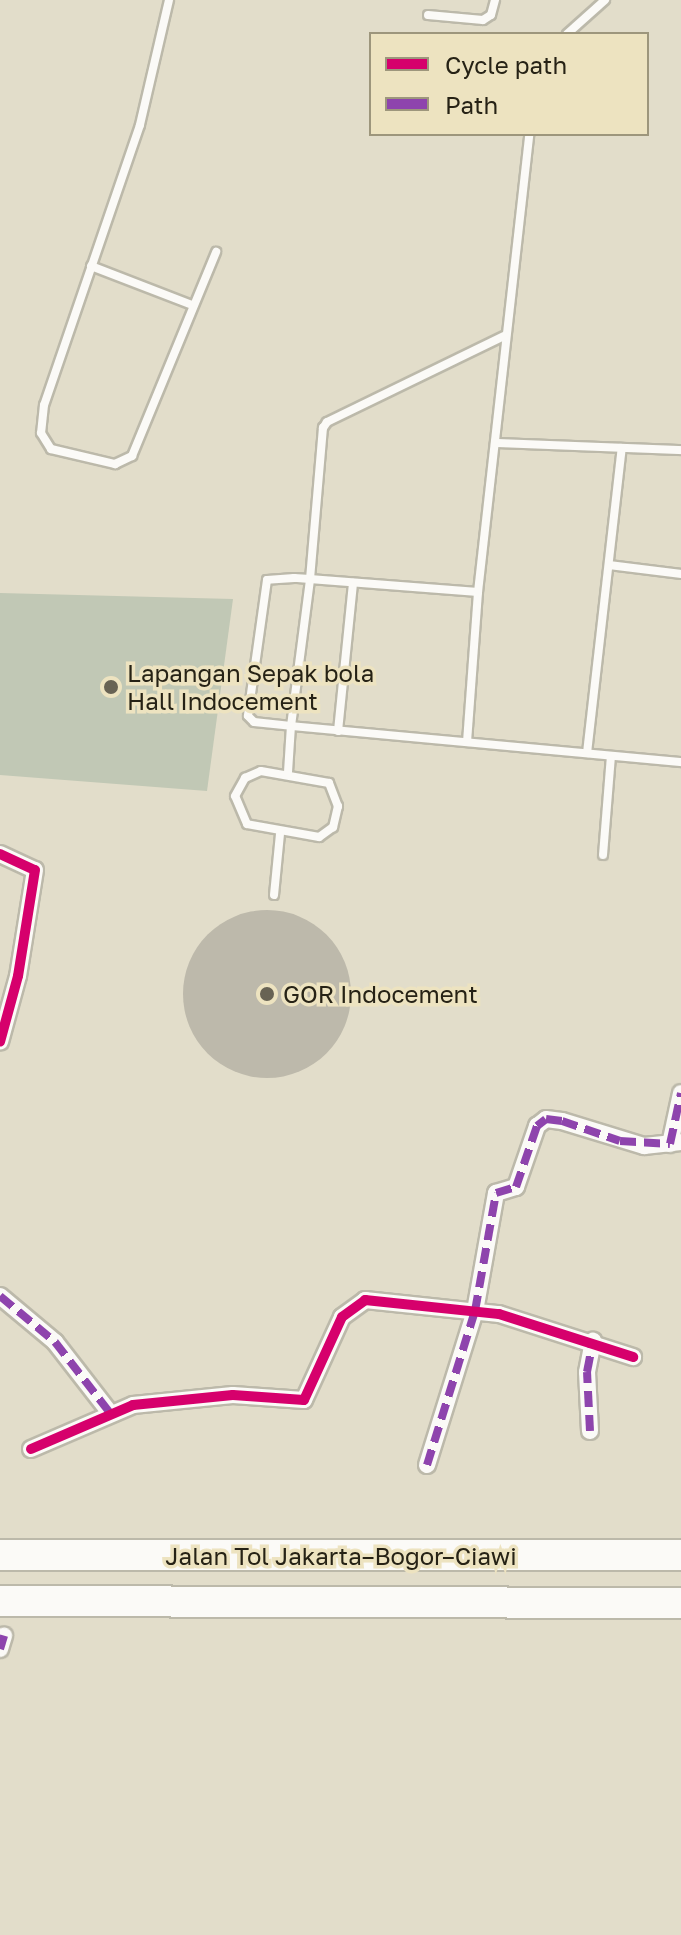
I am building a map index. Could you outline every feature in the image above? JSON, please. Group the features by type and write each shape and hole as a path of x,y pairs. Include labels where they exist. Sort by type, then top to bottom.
{"highway":[{"name":"Jalan Tol Jakarta–Bogor–Ciawi","path":"0,1555 681,1555"},
{"name":"Jalan Tol Jakarta–Bogor–Ciawi","path":"0,1601 681,1603"}],"street":[{"path":"0,854 35,870 18,976 0,1042"},
{"path":"427,1465 475,1311 496,1193 516,1187 541,1122 562,1121 644,1146 675,1143 681,1093"},
{"path":"0,1296 55,1342 110,1413"},
{"path":"31,1449 110,1413 193,1397 304,1400 342,1317 365,1300 475,1311 593,1341 633,1357"},
{"path":"590,1431 587,1372 593,1341"}],"lane":[{"path":"169,0 140,125 44,405 44,441 68,457 115,464 132,456 216,252"},
{"path":"428,15 483,20 491,15 495,0"},
{"path":"569,32 605,0"},
{"path":"467,742 478,592 504,336 529,136"},
{"path":"91,266 192,305"},
{"path":"288,772 327,422 504,336"},
{"path":"495,443 681,450"},
{"path":"587,753 622,448"},
{"path":"609,565 681,574"},
{"path":"478,592 310,579 267,580 256,631 248,716 254,722 338,731 681,762"},
{"path":"338,731 353,583"},
{"path":"603,855 611,756"},
{"path":"261,771 288,772 329,783 338,813 333,827 319,837 280,834 247,824 235,796 245,778 261,771"},
{"path":"274,895 280,834"}],"green space":[{"name":"Lapangan Sepak bola Hall Indocement","path":"0,593 233,599 207,791 0,775"}],"building":[{"name":"GOR Indocement","path":"267,910 299,916 327,934 345,962 351,994 345,1026 327,1054 299,1072 267,1078 235,1072 207,1054 189,1026 183,994 189,962 207,934 235,916"}],"marked path":[{"path":"427,1465 475,1311 496,1193 516,1187 537,1126 546,1119 562,1121 620,1141 670,1144 681,1093"},
{"path":"0,1296 55,1342 110,1413"},
{"path":"590,1431 587,1372 593,1341"},
{"path":"0,1649 4,1636"}],"cycle path":[{"path":"0,854 35,870 18,976 0,1042"},
{"path":"31,1449 133,1405 233,1395 304,1400 342,1317 365,1300 499,1314 633,1357"}],"place":[{"name":"Lapangan Sepak bola Hall Indocement","path":"111,687"},
{"name":"GOR Indocement","path":"267,994"}]}
